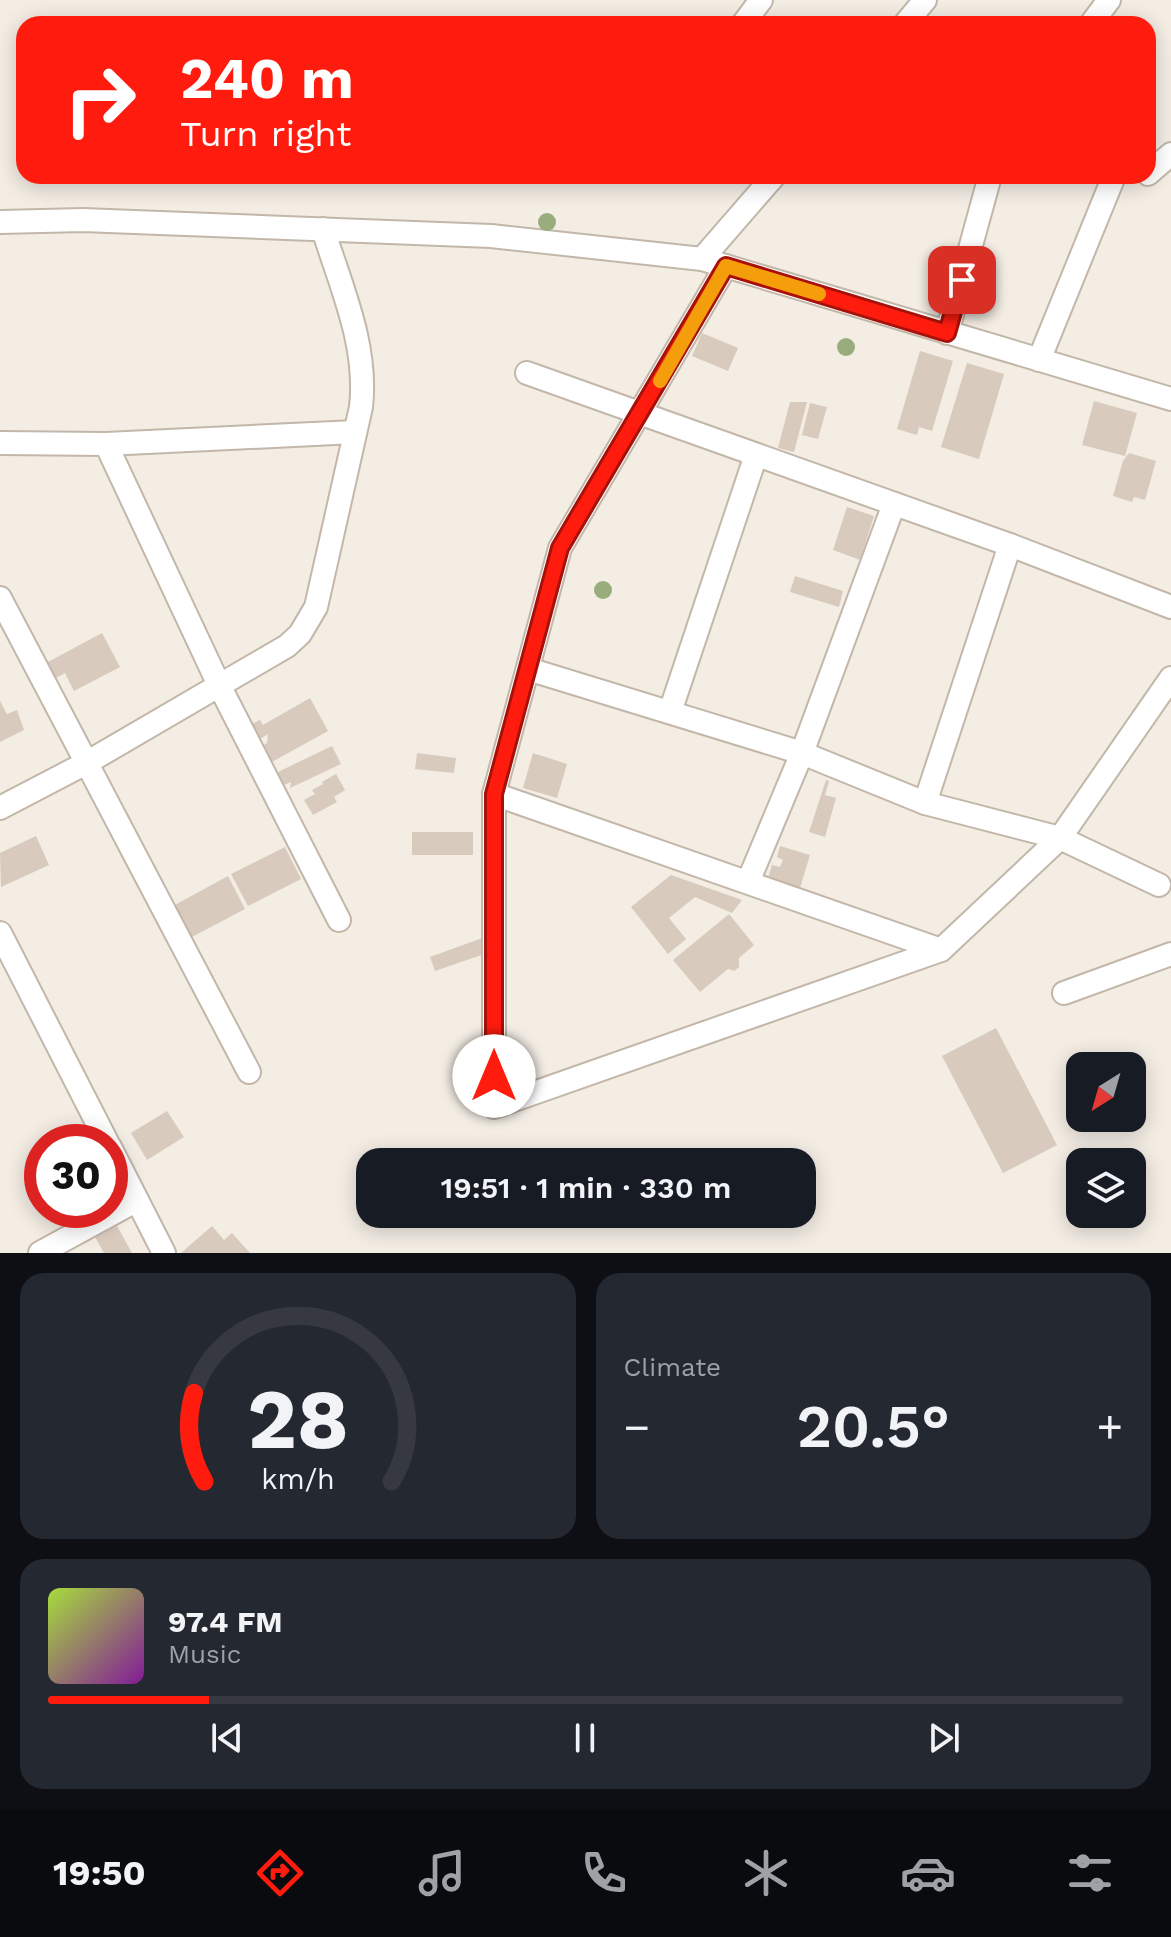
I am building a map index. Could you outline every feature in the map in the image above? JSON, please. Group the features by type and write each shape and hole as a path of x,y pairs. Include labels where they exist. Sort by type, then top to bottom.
{"street":[{"path":"912,16 925,0"},
{"path":"1156,168 1171,154"},
{"path":"702,259 767,184"},
{"path":"947,333 988,184"},
{"path":"1039,360 1111,184"},
{"path":"0,222 83,220 491,236 702,259 1171,399"},
{"path":"0,808 88,762 287,646 309,621 320,590 364,383 362,360 323,229"},
{"path":"726,266 560,548 494,794 494,1107 941,950 1060,838 1171,678"},
{"path":"527,373 1010,545 1171,607"},
{"path":"0,443 106,444 355,432"},
{"path":"106,444 219,685 339,920"},
{"path":"670,712 756,455"},
{"path":"748,882 802,753 894,504"},
{"path":"925,803 1010,545"},
{"path":"0,598 249,1072"},
{"path":"528,669 802,753 925,803 1060,838 1159,885"},
{"path":"494,794 941,950"},
{"path":"0,933 98,1124"},
{"path":"1064,993 1171,954"},
{"path":"128,1182 164,1253"},
{"path":"40,1253 137,1200"}],"building":[{"path":"702,333 738,348 728,371 692,356"},
{"path":"920,351 953,361 932,431 919,427 917,435 897,429"},
{"path":"967,363 1004,374 979,459 941,447"},
{"path":"1094,401 1137,413 1125,456 1082,445"},
{"path":"790,402 807,402 794,452 778,448"},
{"path":"810,403 827,407 818,439 802,435"},
{"path":"1129,453 1156,461 1145,500 1134,497 1132,502 1113,496 1123,461"},
{"path":"847,507 874,516 860,560 833,550"},
{"path":"795,576 843,591 839,607 790,592"},
{"path":"102,633 120,667 74,691 65,673 54,679 46,663"},
{"path":"310,698 328,731 270,763 260,747 267,743 268,734 260,739 252,724 260,720 263,725"},
{"path":"0,701 7,714 17,710 24,730 0,742"},
{"path":"332,746 341,764 290,788 291,782 284,785 278,772"},
{"path":"417,753 456,758 454,773 415,769"},
{"path":"533,753 567,764 557,798 523,788"},
{"path":"336,774 345,790 334,797 337,802 313,815 304,800 315,794 312,790"},
{"path":"826,780 829,781 825,795 836,798 825,837 809,832"},
{"path":"412,832 473,832 473,855 412,855"},
{"path":"36,836 49,865 1,887 0,853"},
{"path":"780,846 810,855 800,888 768,878 772,865 780,867 783,860 777,857"},
{"path":"285,847 301,879 248,906 231,874"},
{"path":"671,875 742,900 732,913 695,897 669,918 686,939 668,954 631,907"},
{"path":"228,876 245,909 190,938 173,906"},
{"path":"729,914 754,945 739,958 739,967 734,971 728,969 700,992 673,960"},
{"path":"488,936 493,951 435,971 430,957"},
{"path":"996,1028 1057,1145 1003,1173 942,1056"},
{"path":"167,1111 184,1137 147,1160 131,1133"},
{"path":"212,1226 224,1240 232,1233 250,1253 181,1253"},
{"path":"108,1228 118,1228 132,1253 104,1253 94,1235"}],"slow traffic":[{"path":"660,381 726,266 819,294"}],"route":[{"path":"494,1076 494,794 560,548 726,266 947,333 962,280"}]}
